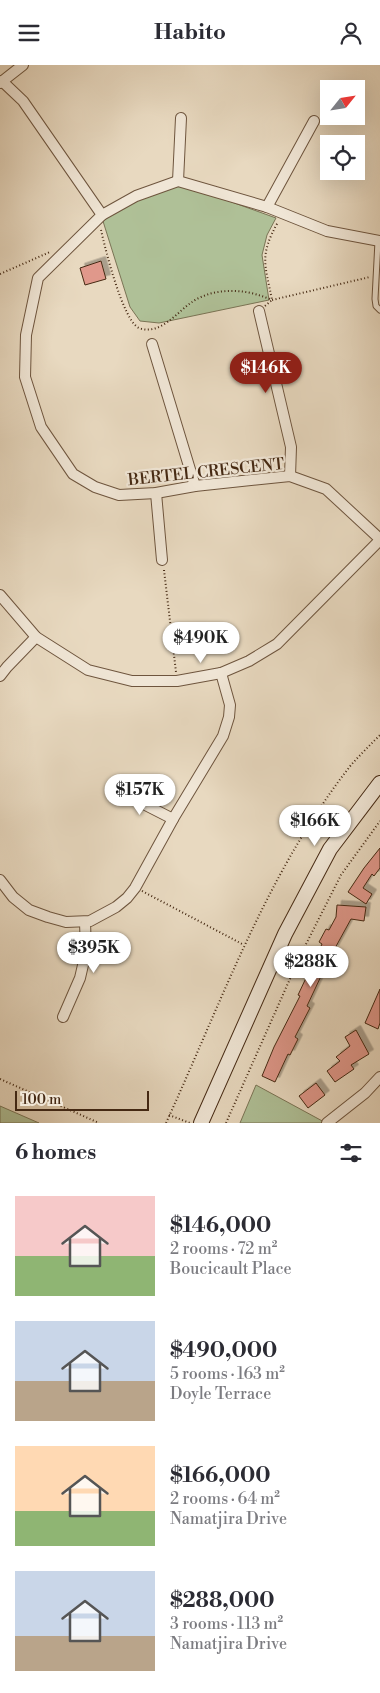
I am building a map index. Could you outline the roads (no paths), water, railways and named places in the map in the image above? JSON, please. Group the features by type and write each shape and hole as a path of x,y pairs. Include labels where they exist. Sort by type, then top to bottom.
{"main road":[{"path":"201,1123 285,934 330,849 380,783"}],"street":[{"path":"23,65 1,82 23,101 102,215"},
{"path":"181,118 178,181 267,207 327,231 379,241"},
{"path":"267,207 314,121"},
{"name":"BERTEL CRESCENT","path":"178,181 136,195 102,215 38,278 26,335 25,377 41,427 73,475 95,487 119,495 156,493 195,486 290,476 326,489 380,540"},
{"path":"259,311 291,447 290,476"},
{"path":"152,344 195,486"},
{"path":"156,493 162,560"},
{"path":"0,595 36,637 88,670 132,681 177,681 221,673 249,661 277,644 380,540"},
{"path":"0,676 36,637"},
{"path":"0,880 13,897 30,910 66,922 85,922 116,907 127,898 135,888 173,819 223,736 229,717 230,705 221,673"},
{"path":"118,791 173,819"},
{"path":"63,1017 80,978 86,952 85,922"},
{"path":"327,1123 364,1093 380,1077"}],"lane":[{"path":"379,241 375,299 376,306 380,310"}]}
